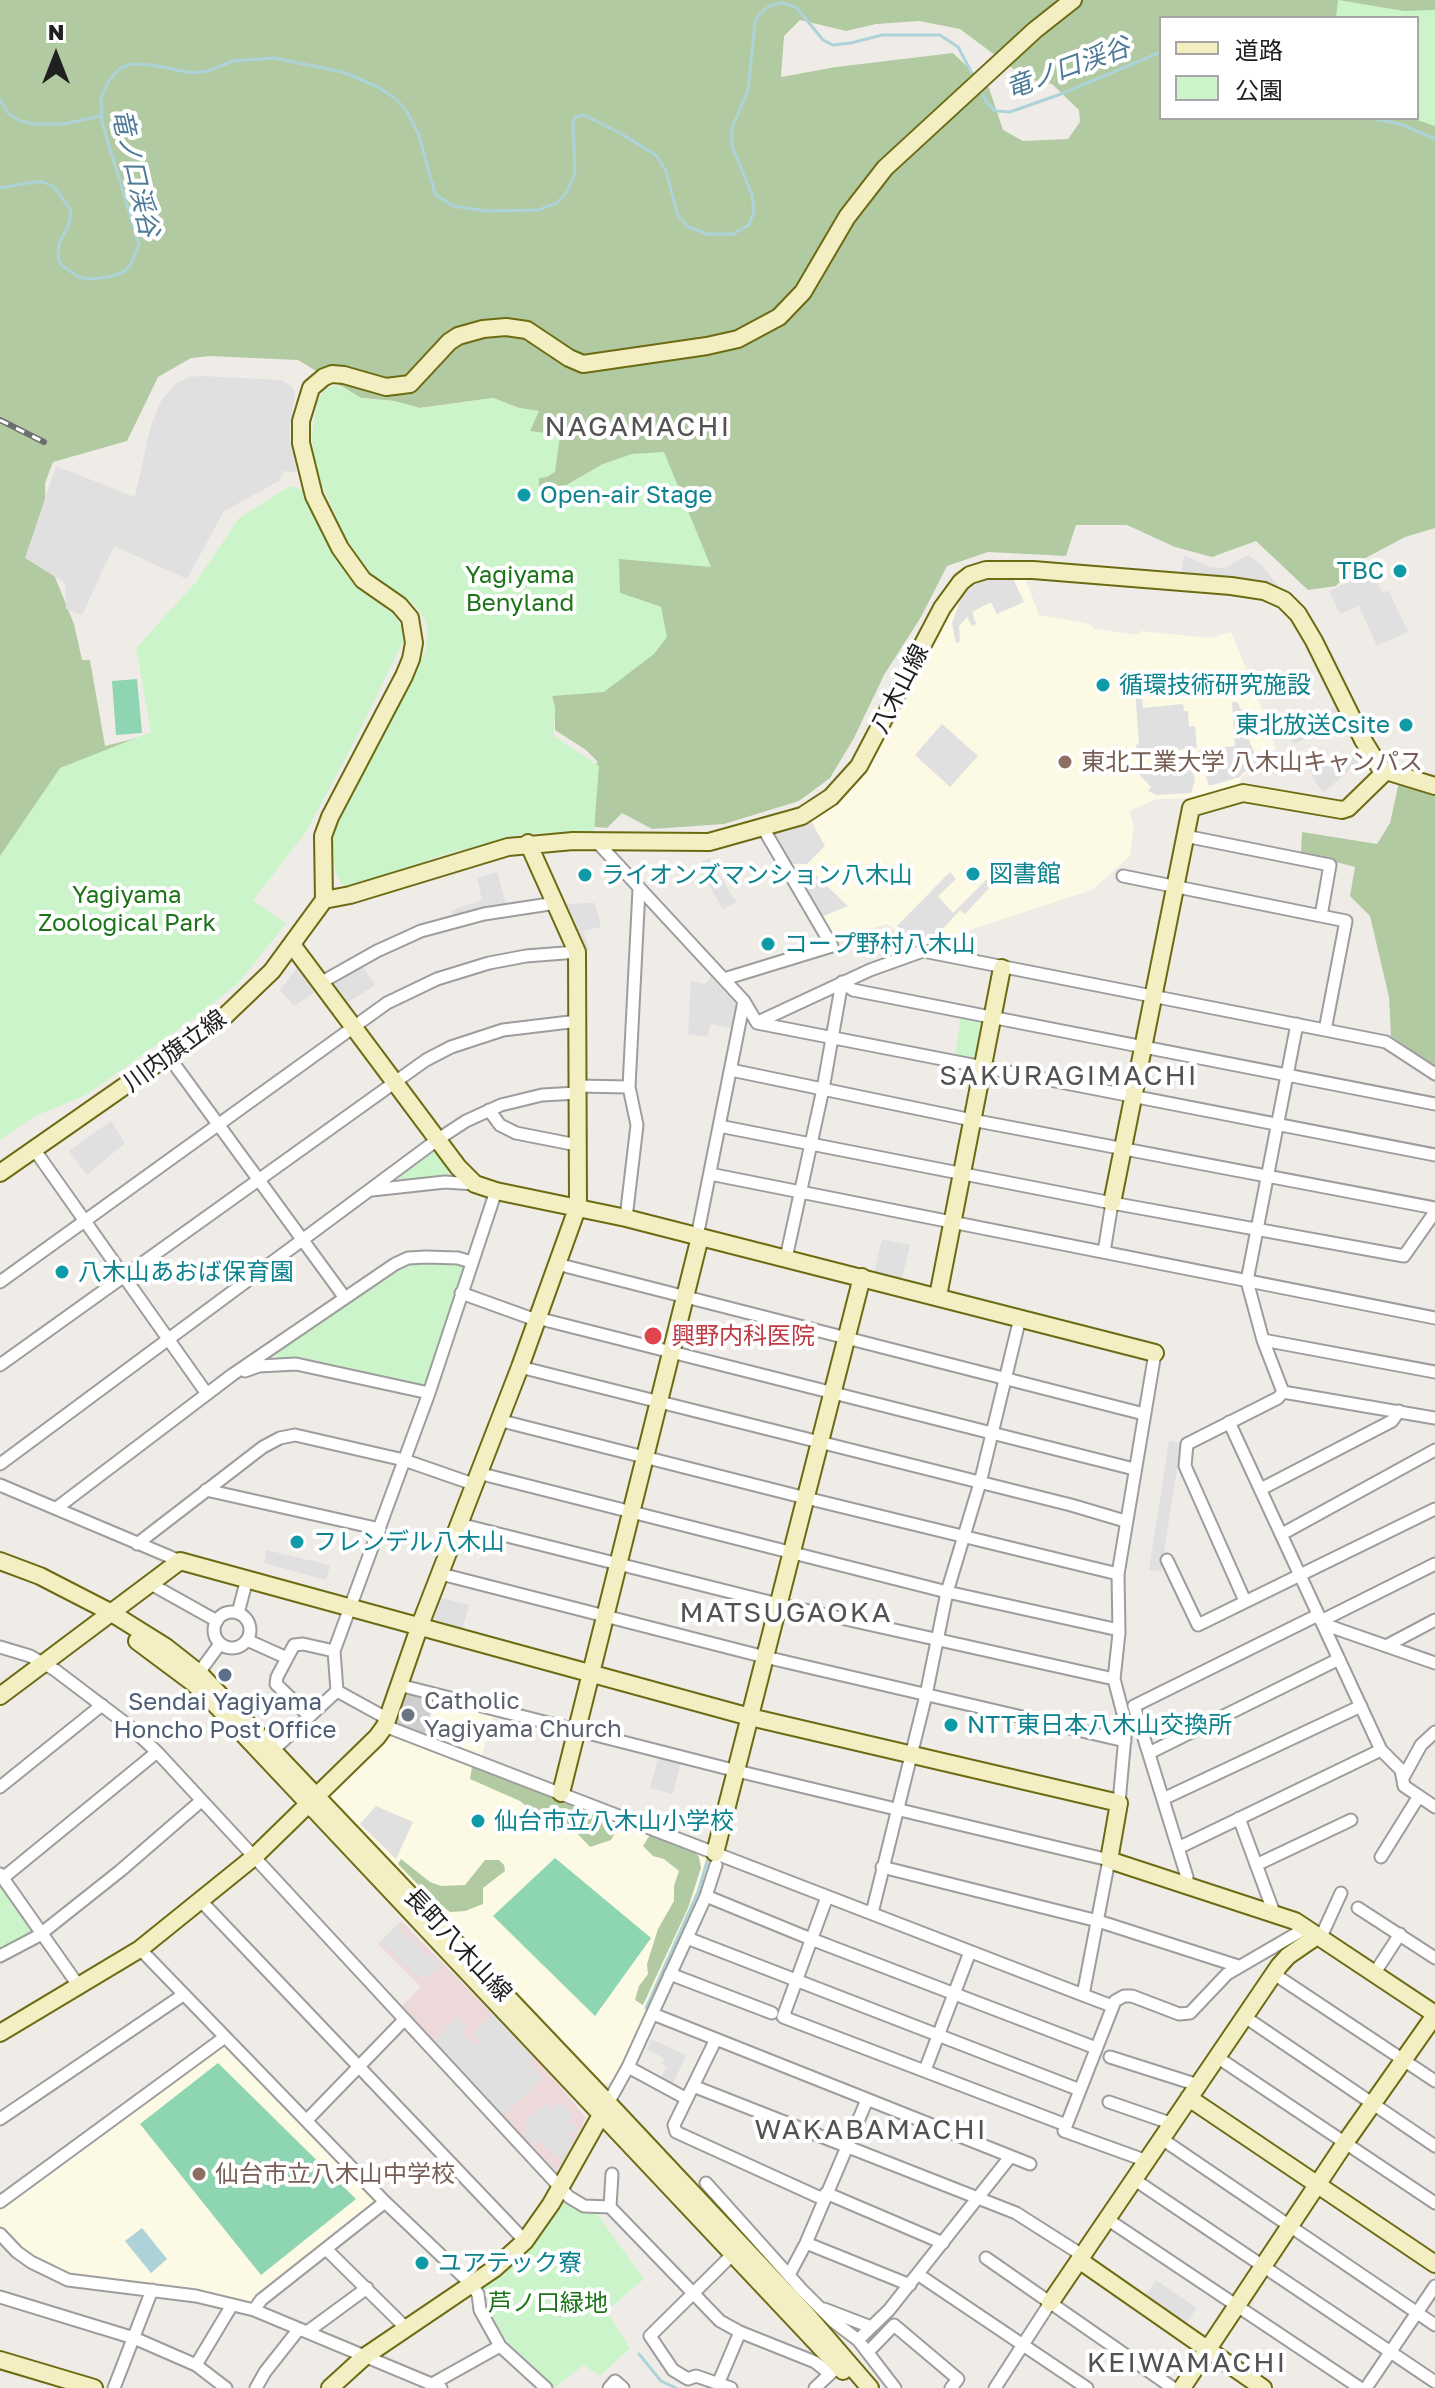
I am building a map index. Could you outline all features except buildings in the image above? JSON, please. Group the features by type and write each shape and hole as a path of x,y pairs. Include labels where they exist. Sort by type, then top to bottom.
{"street":[{"path":"324,900 323,836 404,676 414,643 410,618 399,605 363,580 340,548 314,496 301,443 301,421 311,388 332,374 386,387 410,384 449,342 483,329 506,327 527,330 583,364 738,339 779,317 803,292 863,193 911,142 1035,30 1073,0"},
{"name":"八木山線","path":"324,900 528,843 695,844 734,837 802,816 831,797 859,766 942,608 961,582 986,570 1033,570 1231,586 1264,591 1284,600 1302,620 1371,756 1393,774"},
{"path":"1104,1252 1189,813 1196,805 1243,793 1342,810 1393,774 1435,786"},
{"path":"724,979 832,946 763,828"},
{"path":"1185,836 1330,865 1321,916"},
{"path":"597,842 744,1001 757,1023 1435,1155"},
{"path":"0,2033 140,1949 254,1857 377,1737 387,1723 420,1625 520,1367 578,1206 577,952 528,843"},
{"path":"1123,876 1346,921 1325,1030"},
{"path":"626,1218 637,1125 629,1087 639,889"},
{"name":"川内旗立線","path":"0,1173 225,1016 248,996 293,946 324,900"},
{"path":"322,982 421,931 484,914 556,903"},
{"path":"293,946 437,1140 475,1184"},
{"path":"757,1023 842,982 923,951 1386,1042 1435,1074"},
{"path":"0,1282 387,1003 465,969 526,956 577,952"},
{"path":"938,1296 1002,968"},
{"path":"842,982 853,990 1435,1104"},
{"path":"786,1258 823,1089 842,982"},
{"path":"561,1793 686,1298 744,1001"},
{"path":"0,1365 426,1060 476,1038 532,1025 578,1021"},
{"path":"1283,1392 1263,1340 1247,1281 1297,1024"},
{"path":"169,1057 345,1298"},
{"path":"719,1126 1404,1256 1435,1210 731,1070"},
{"path":"0,1464 437,1140 489,1110 542,1095 629,1087"},
{"path":"489,1110 500,1125 516,1133 577,1145"},
{"path":"34,1149 207,1394"},
{"path":"710,1174 1435,1318"},
{"path":"369,1191 445,1182 475,1184 496,1191 578,1206 1155,1353 1118,1574 1119,1630 1114,1679 1126,1725 1119,1803 1083,1995"},
{"path":"337,1691 334,1651 429,1393 496,1191"},
{"path":"58,1507 232,1375 395,1264 408,1258 458,1258 471,1262"},
{"path":"557,1264 1144,1414"},
{"path":"330,2388 364,2357 494,2269 525,2241 561,2188 628,2067 706,1896 862,1277"},
{"path":"461,1293 537,1319 1134,1469"},
{"path":"872,1913 926,1695 947,1592 980,1483 1020,1318"},
{"path":"1263,1340 1435,1372"},
{"path":"232,1375 259,1366 296,1364 429,1393"},
{"path":"520,1367 1125,1521"},
{"path":"1283,1392 1435,1418"},
{"path":"1245,1601 1185,1466 1187,1444 1278,1398 1283,1392"},
{"path":"1261,1489 1392,1421 1399,1411"},
{"path":"498,1420 1118,1574"},
{"path":"1229,1422 1381,1750 1404,1776"},
{"path":"137,1544 263,1447 280,1438 295,1435 631,1513 947,1592 1119,1630"},
{"path":"1282,1534 1435,1450"},
{"path":"0,1485 180,1561 750,1717 1119,1803"},
{"path":"206,1490 380,1529"},
{"path":"1167,1560 1198,1625 1435,1509"},
{"path":"459,1524 778,1604 1114,1679"},
{"path":"0,1561 40,1576 105,1615"},
{"path":"0,1696 180,1561"},
{"path":"1186,1885 1187,1877 1134,1706 1435,1564"},
{"path":"0,1571 105,1615"},
{"path":"441,1574 765,1657 1125,1741"},
{"path":"238,1613 247,1579"},
{"path":"149,1583 217,1621"},
{"path":"228,1613 238,1613 249,1625 247,1640 234,1648 220,1644 215,1633 217,1621 228,1613"},
{"name":"長町八木山線","path":"105,1615 148,1648 196,1678 604,2108 817,2327 870,2388"},
{"path":"1321,1620 1435,1663"},
{"path":"1386,1646 1435,1620"},
{"path":"247,1640 287,1658"},
{"path":"196,1678 220,1644"},
{"path":"309,1716 276,1684 277,1677 294,1645 334,1651"},
{"path":"0,1647 43,1663 102,1705 157,1752 569,2197 584,2206 610,2207 720,2321 834,2370"},
{"path":"1149,1753 1339,1659"},
{"path":"399,1685 737,1771 1109,1860 1274,1913 1315,1934 1435,2015 1345,2143 1182,2388"},
{"path":"269,1754 337,1691"},
{"path":"337,1691 387,1723 715,1859 872,1913 1112,2006"},
{"path":"0,1787 102,1705"},
{"path":"1163,1799 1361,1706"},
{"path":"1435,1732 1421,1745 1404,1776 1404,1786 1435,1807"},
{"path":"1178,1848 1381,1750"},
{"path":"78,1985 1,1876 157,1752"},
{"path":"1381,1857 1419,1796"},
{"path":"0,1956 41,1934 201,1801"},
{"path":"1239,1818 1274,1913"},
{"path":"1256,1865 1351,1820"},
{"path":"882,1867 1098,1921 1238,1966"},
{"path":"995,2388 1274,1974 1288,1956 1315,1934 1341,1893"},
{"path":"706,1896 1096,2048"},
{"path":"827,1897 783,2017 1066,2125"},
{"path":"200,1900 525,2241"},
{"path":"1358,1908 1435,1958"},
{"path":"1147,2161 1064,2131 1115,2001 1132,1996 1179,2014 1190,2013 1238,1966 1315,1934"},
{"path":"1374,1974 1400,1934"},
{"path":"687,1938 1080,2090"},
{"path":"140,1949 385,2202 471,2284 478,2294 480,2310 500,2346 546,2388"},
{"path":"925,2070 970,1952"},
{"path":"670,1974 772,2013"},
{"path":"1274,1974 1435,2081"},
{"path":"0,2119 183,1995"},
{"path":"653,2014 1030,2164"},
{"path":"1245,2017 1435,2146"},
{"path":"307,2120 404,2020"},
{"path":"0,2202 225,2037"},
{"path":"716,2039 674,2125 676,2132 943,2243"},
{"path":"1110,2057 1193,2092 1319,2185 1435,2264"},
{"path":"1217,2057 1435,2203"},
{"path":"628,2067 687,2099"},
{"path":"693,2086 1016,2213 1263,2388"},
{"path":"789,2275 806,2243 867,2100"},
{"path":"1109,2102 1173,2124"},
{"path":"604,2108 834,2370 857,2388"},
{"path":"1162,2139 1435,2325"},
{"path":"858,2340 919,2275 1010,2157"},
{"path":"610,2207 612,2174"},
{"path":"1135,2180 1435,2382"},
{"path":"706,2183 819,2307 858,2340 895,2388"},
{"path":"254,2310 261,2300 385,2202"},
{"path":"1107,2219 1363,2388 1435,2286"},
{"path":"0,2234 31,2262 68,2280 152,2290 254,2310 436,2386 500,2346"},
{"path":"806,2243 910,2285"},
{"path":"326,2249 407,2329"},
{"path":"731,2388 696,2376 688,2379 673,2370 650,2336 733,2254"},
{"path":"986,2258 1173,2388"},
{"path":"919,2275 1087,2388"},
{"path":"256,2388 265,2372 303,2331 367,2288"},
{"path":"114,2388 152,2290"},
{"path":"0,2297 134,2338 196,2365 226,2388"},
{"path":"196,2365 232,2305"},
{"path":"819,2307 871,2327"},
{"path":"868,2352 894,2325 958,2379 951,2388"},
{"path":"718,2384 740,2332"},
{"path":"0,2360 58,2383 94,2388"},
{"path":"815,2388 834,2370"},
{"path":"609,2388 615,2381 623,2388"}],"shaded area":[{"path":"202,376 282,380 293,388 295,394 289,432 297,472 284,471 279,481 224,511 187,579 114,546 82,615 66,609 65,583 25,558 56,466 135,497 151,425 162,399 178,382"},
{"path":"1184,555 1210,567 1225,568 1248,555 1261,564 1280,588 1250,580 1181,575"},
{"path":"1372,571 1382,592 1389,591 1408,632 1377,646 1359,606 1340,614 1329,591"},
{"name":"東北工業大学 八木山キャンパス","path":"1024,575 1039,615 1089,624 1095,629 1138,635 1141,631 1211,638 1231,632 1276,750 1258,756 1261,768 1248,772 1241,778 1239,786 1189,798 1157,799 1129,811 1134,826 1130,856 1092,890 920,946 887,924 831,940 770,832 864,771 893,726 927,649 968,585 981,578"},
{"path":"1012,576 1024,602 997,614 991,602 972,612 976,624 972,626 967,617 959,626 960,642 956,643 952,623 963,593 984,579"},
{"path":"1134,675 1140,675 1143,708 1183,704 1184,711 1188,711 1189,726 1195,726 1197,748 1137,754"},
{"path":"1232,702 1237,702 1247,720 1242,723 1260,767 1209,786 1198,750 1235,746"},
{"path":"1335,708 1342,722 1294,744 1287,730"},
{"path":"942,724 978,756 950,787 915,755"},
{"path":"1354,751 1360,761 1324,792 1315,782 1309,767 1333,757 1337,762"},
{"path":"1190,760 1195,779 1191,793 1157,795 1148,791 1151,787 1137,772 1157,762"},
{"path":"811,821 825,846 807,864 789,864 772,834"},
{"path":"709,858 736,902 723,909 697,865"},
{"path":"807,867 848,906 821,917 795,876"},
{"path":"999,867 1004,872 965,914 960,910 939,933 919,939 902,932 897,926 950,872 956,879 938,896 953,913"},
{"path":"497,872 507,906 454,918 452,910 482,900 477,878"},
{"path":"595,903 601,927 583,931 590,949 582,951 563,904"},
{"path":"362,966 375,985 344,1005 332,987"},
{"path":"297,968 315,992 294,1006 280,990"},
{"path":"711,977 738,1007 735,1029 711,1024 707,1037 688,1034 691,981 705,984"},
{"path":"111,1121 125,1143 87,1175 69,1151"},
{"path":"882,1239 910,1245 902,1279 874,1273"},
{"path":"1169,1441 1181,1443 1161,1572 1149,1570"},
{"path":"266,1550 330,1565 326,1580 264,1563"},
{"path":"438,1597 469,1605 462,1630 431,1620"},
{"path":"407,1690 435,1698 424,1736 392,1723 402,1693"},
{"path":"436,1698 494,1713 481,1759 425,1737"},
{"name":"仙台市立八木山小学校","path":"395,1733 713,1855 701,1896 615,2080 604,2084 598,2081 547,2023 326,1793"},
{"path":"659,1755 681,1761 673,1794 650,1788"},
{"path":"376,1806 413,1822 396,1859 360,1824"},
{"path":"401,1921 535,2056 586,2118 557,2175 400,2008 421,1987 378,1944"},
{"path":"396,1926 442,1965 428,1978 422,1974 418,1977 381,1941"},
{"path":"493,2014 535,2056 528,2063 543,2079 502,2116 432,2041 458,2018 466,2026 461,2033 475,2045 480,2040 472,2033"},
{"path":"651,2039 686,2055 673,2084 661,2079 666,2067 662,2064 664,2058 647,2050"},
{"name":"仙台市立八木山中学校","path":"219,2042 376,2198 375,2206 254,2303 247,2305 63,2274 31,2257 0,2229 0,2208"},
{"path":"560,2102 572,2114 570,2121 578,2127 569,2136 573,2139 563,2162 540,2141 535,2145 524,2133 528,2128 524,2123 546,2103 553,2109"},
{"path":"1156,2280 1197,2308 1184,2326 1144,2298"}],"green space":[{"path":"0,0 1435,0 1435,528 1405,537 1356,563 1336,586 1308,590 1256,541 1212,557 1175,547 1127,525 1076,525 1066,556 988,552 947,566 921,617 884,675 854,738 830,778 799,801 724,824 652,829 622,813 607,828 566,824 564,795 598,762 586,750 555,730 552,696 661,607 620,593 603,464 567,485 538,488 538,478 559,435 529,431 538,411 493,398 420,408 394,401 361,398 298,360 191,358 158,377 127,441 53,462 45,483 46,555 74,624 82,660 90,660 105,746 157,733 174,725 0,856","holes":["800,20 846,31 876,24 919,21 960,29 1027,79 1052,84 1079,110 1080,122 1068,139 1023,141 1003,130 989,88 953,53 781,77 784,36"]},
{"path":"1338,0 1404,11 1435,10 1435,126 1417,120 1419,16 1336,16"},
{"name":"Yagiyama Benyland","path":"342,386 361,398 394,401 420,408 493,398 519,408 539,411 530,431 560,436 555,472 539,478 539,488 567,485 603,464 632,454 664,452 711,567 619,559 620,593 661,607 667,637 654,654 604,692 552,696 554,736 599,766 594,831 522,834 444,855 347,887 340,882 335,870 332,838 425,652 428,631 415,605 383,586 345,538 322,485 313,452 312,434 317,402 324,390"},
{"name":"Yagiyama Zoological Park","path":"290,486 303,490 325,537 343,566 360,589 394,615 403,629 404,640 306,832 253,900 286,924 238,983 197,1016 86,1095 35,1116 0,1140 0,856 60,768 151,732 136,648 196,582 239,518"},
{"path":"137,679 142,733 116,735 112,681"},
{"path":"1399,782 1435,793 1435,1066 1391,1036 1389,997 1370,916 1350,896 1355,867 1301,853 1302,832 1377,844 1390,823"},
{"path":"961,1016 987,1021 979,1062 955,1057"},
{"path":"434,1152 439,1153 449,1168 445,1178 400,1181 398,1177"},
{"path":"434,1260 462,1264 465,1269 424,1386 278,1360 274,1352 401,1264"},
{"path":"472,1767 608,1817 616,1831 611,1840 590,1847 577,1833 554,1818 544,1823 529,1820 532,1811 520,1801 470,1779"},
{"path":"650,1835 693,1850 699,1857 701,1868 688,1908 643,2005 635,2000 639,1986 648,1974 647,1964 658,1929 674,1901 674,1886 679,1871 664,1859 653,1856 643,1846"},
{"path":"555,1858 651,1938 595,2016 493,1916"},
{"path":"401,1859 430,1882 441,1886 465,1885 485,1860 499,1860 505,1871 483,1888 483,1904 465,1911 450,1912 398,1864"},
{"path":"0,1881 37,1933 0,1953"},
{"path":"218,2063 356,2199 261,2275 140,2124"},
{"name":"芦ノ口緑地","path":"560,2195 577,2207 597,2214 644,2279 606,2311 630,2348 600,2376 584,2365 554,2388 502,2343 483,2309 476,2285"}],"water":[{"path":"142,2228 167,2259 151,2273 125,2241"}],"waterway":[{"name":"竜ノ口渓谷","path":"0,188 34,182 54,187 71,210 69,224 59,244 61,265 79,277 90,279 124,272 139,245 102,122 101,98 108,82 119,69 131,64 192,73 208,71 233,61 274,58 343,72 378,87 396,99 419,135 435,194 453,206 486,211 538,210 557,203 567,192 575,173 573,124 575,117 584,115 656,155 666,171 678,216 688,227 708,234 733,234 749,225 754,211 752,195 732,146 732,128 748,90 755,23 769,6 782,3 796,7 823,40 833,45 882,35 940,35 958,47 975,79"},
{"name":"竜ノ口渓谷","path":"980,90 996,111 1010,112 1159,53"},
{"path":"0,100 9,114 20,121 35,124 63,124 101,116"},
{"name":"竜ノ口渓谷","path":"1380,120 1400,124 1435,139"},
{"path":"646,2008 698,1892 709,1855"},
{"path":"639,2354 661,2381 676,2388"}],"railway":[{"path":"0,420 44,442"}],"place":[{"name":"Open-air Stage","path":"524,495"},
{"name":"TBC","path":"1400,571"},
{"name":"循環技術研究施設","path":"1103,685"},
{"name":"東北放送Csite","path":"1406,725"},
{"name":"東北工業大学 八木山キャンパス","path":"1065,762"},
{"name":"図書館","path":"973,874"},
{"name":"ライオンズマンション八木山","path":"585,875"},
{"name":"コープ野村八木山","path":"768,944"},
{"name":"八木山あおば保育園","path":"62,1272"},
{"name":"興野内科医院","path":"653,1336"},
{"name":"フレンデル八木山","path":"297,1542"},
{"name":"Sendai Yagiyama Honcho Post Office","path":"225,1675"},
{"name":"Catholic Yagiyama Church","path":"408,1715"},
{"name":"NTT東日本八木山交換所","path":"951,1725"},
{"name":"仙台市立八木山小学校","path":"478,1821"},
{"name":"仙台市立八木山中学校","path":"199,2174"},
{"name":"ユアテック寮","path":"422,2263"}],"district":[{"name":"NAGAMACHI","path":"638,427"},
{"name":"SAKURAGIMACHI","path":"1069,1076"},
{"name":"MATSUGAOKA","path":"786,1613"},
{"name":"WAKABAMACHI","path":"871,2130"},
{"name":"KEIWAMACHI","path":"1187,2363"}]}
